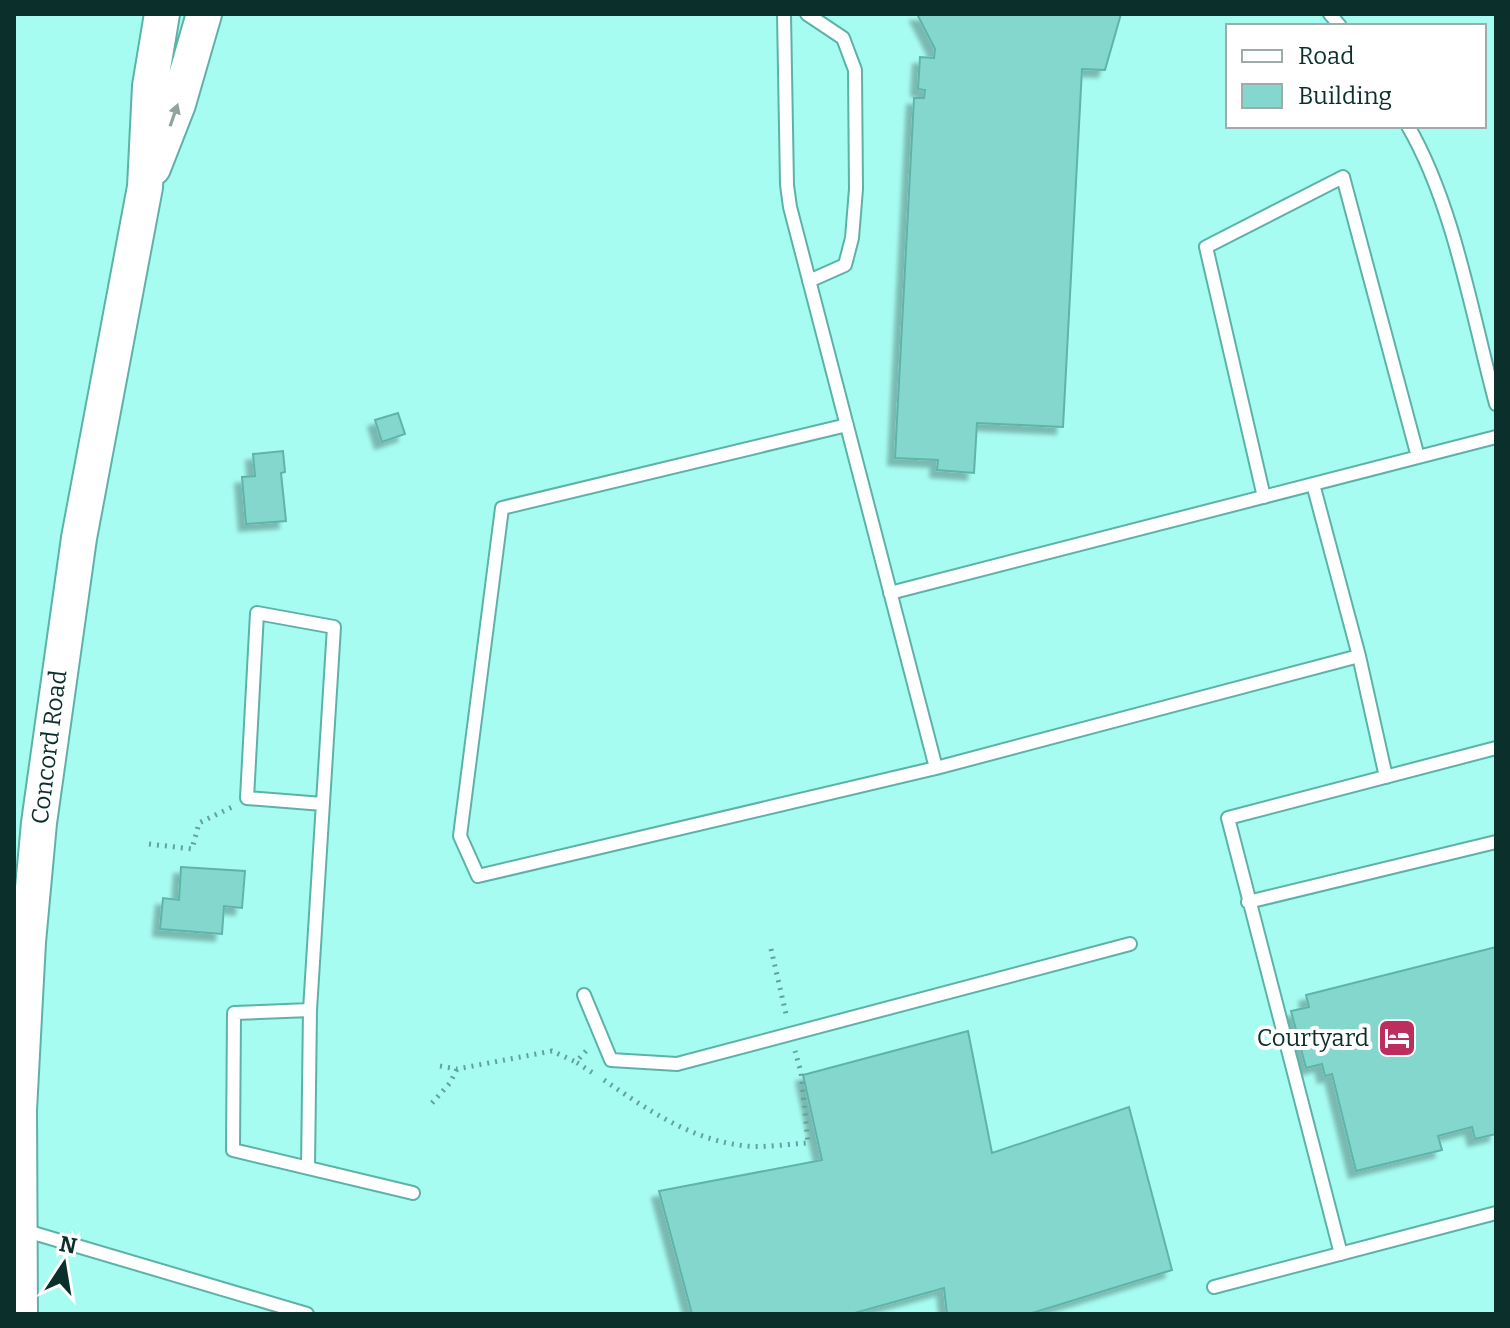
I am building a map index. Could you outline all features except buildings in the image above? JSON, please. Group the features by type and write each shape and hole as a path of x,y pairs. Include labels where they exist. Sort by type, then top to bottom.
{"main road":[{"name":"Concord Road","path":"20,1314 19,1110 28,942 45,770 79,538 145,187 150,86 162,14"},
{"name":"Concord Road","path":"145,187 178,104 204,14"}],"lane":[{"path":"784,14 787,185 809,281 936,768"},
{"path":"807,14 843,38 855,70 856,173 852,238 845,265 809,281"},
{"path":"1409,128 1443,204 1496,404"},
{"path":"1264,497 1206,247 1343,177 1418,457"},
{"path":"847,425 502,508 460,836 478,876 936,768 1359,656"},
{"path":"890,593 1496,437"},
{"path":"1313,484 1359,656 1386,777"},
{"path":"308,1168 310,1010 323,804 334,627 257,613 247,798 323,804"},
{"path":"1341,1254 1228,818 1496,748"},
{"path":"1248,902 1496,842"},
{"path":"584,995 611,1060 677,1064 1130,944"},
{"path":"310,1010 234,1013 233,1150 413,1193"},
{"path":"1214,1287 1496,1213"},
{"path":"19,1229 307,1314"}],"path":[{"path":"149,844 192,849 199,823 247,798"},
{"path":"440,1066 457,1069 552,1051 576,1062 653,1113 706,1138 742,1146 808,1143 801,1072 771,949"},
{"path":"576,1062 601,1036"},
{"path":"432,1103 450,1083 457,1069"}],"place":[{"name":"Courtyard","path":"1397,1038"}]}
